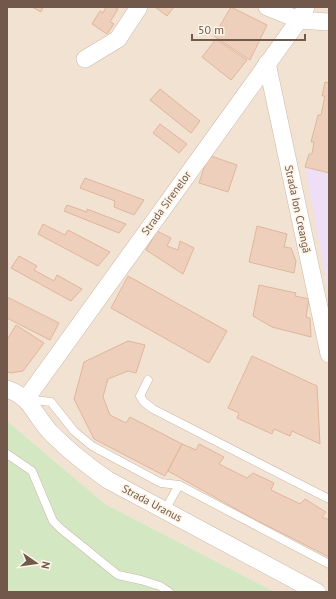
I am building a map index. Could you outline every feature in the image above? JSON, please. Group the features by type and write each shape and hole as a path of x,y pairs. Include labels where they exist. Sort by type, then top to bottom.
{"street":[{"path":"85,59 118,39 139,7"},
{"path":"266,7 302,13 329,22"},
{"name":"Strada Sirenelor","path":"26,399 302,13"},
{"name":"Strada Ion Creangă","path":"267,63 329,354"},
{"name":"Strada Uranus","path":"7,389 26,399 44,425 95,471 108,480 317,592"}],"lane":[{"path":"148,380 140,396 153,409 329,499"},
{"path":"26,399 51,402 74,431 92,446 161,483 179,485 329,564"},
{"path":"7,454 32,471 53,521 61,529 118,575 160,586 169,592"},
{"path":"165,510 179,485"}],"shaded area":[{"path":"7,7 329,7 329,592 275,592 105,504 7,421"},
{"path":"305,167 329,173 329,295"}],"green space":[{"path":"7,421 105,504 275,592 7,592"}],"building":[{"path":"32,7 43,7 41,12"},
{"path":"106,7 114,7 118,9 110,22 114,24 107,34 92,24 100,11 103,13"},
{"path":"155,7 174,7 167,16"},
{"path":"231,7 267,25 250,60 214,36"},
{"path":"216,39 247,60 231,80 202,57"},
{"path":"325,82 329,83 329,173 305,167 309,154 312,154 314,142 311,142 318,115 321,115 325,96 322,96"},
{"path":"160,89 200,121 191,133 150,100"},
{"path":"160,124 187,144 179,153 153,133"},
{"path":"208,155 237,165 228,192 199,183"},
{"path":"85,178 144,200 134,215 114,207 115,201 80,188"},
{"path":"67,205 87,212 87,209 126,224 119,233 64,211"},
{"path":"43,224 65,235 68,230 110,252 98,266 38,234"},
{"path":"257,226 287,234 284,247 291,248 296,261 294,273 249,262"},
{"path":"157,231 171,238 167,246 178,250 180,241 194,248 183,274 146,250"},
{"path":"19,256 37,266 34,270 54,281 57,275 82,289 71,301 11,268"},
{"path":"128,276 227,331 209,363 111,308"},
{"path":"259,285 296,293 295,296 309,299 306,317 310,318 311,337 272,327 253,316"},
{"path":"7,297 59,323 50,340 7,318"},
{"path":"16,325 44,343 23,371 11,373 7,372 7,340"},
{"path":"128,341 145,345 136,373 128,371 108,379 103,397 110,415 126,423 130,417 182,444 165,476 94,439 74,399 84,362"},
{"path":"252,356 317,386 320,444 292,431 290,436 274,429 272,434 237,418 239,413 228,408"},
{"path":"182,444 196,450 199,444 224,457 219,464 247,478 253,473 274,483 271,490 300,504 305,499 326,512 322,517 329,520 329,557 252,518 168,471"}]}
